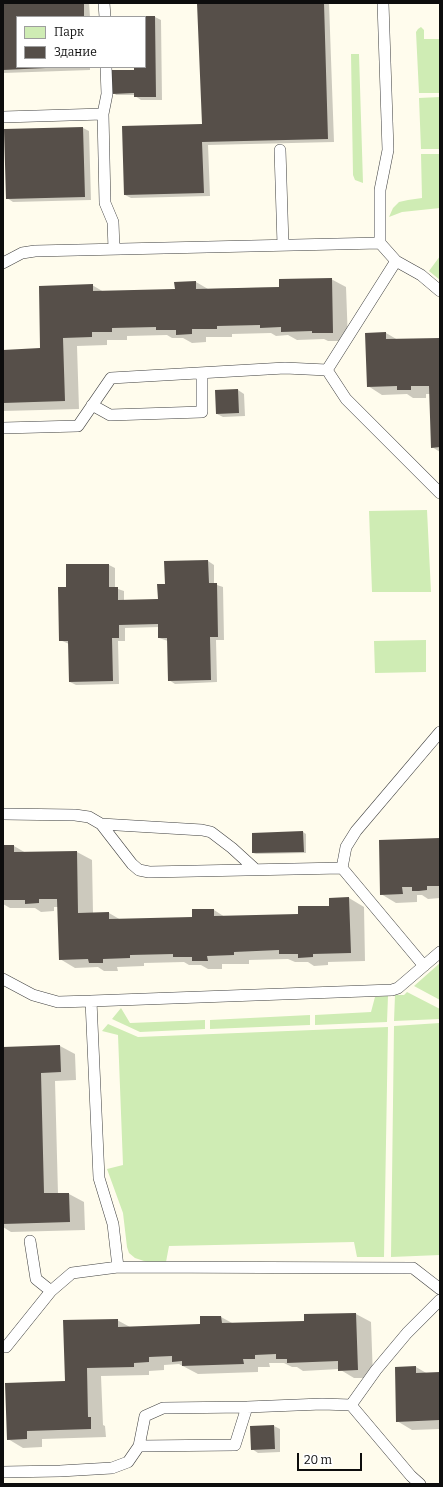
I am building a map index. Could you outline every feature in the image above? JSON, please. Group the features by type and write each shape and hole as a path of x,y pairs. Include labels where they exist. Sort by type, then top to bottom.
{"lane":[{"path":"104,3 105,16"},
{"path":"383,3 388,150 380,190 380,243 396,261 422,275 440,291"},
{"path":"106,68 107,94 103,114 105,203 113,222 114,249"},
{"path":"3,118 103,114"},
{"path":"280,150 284,245"},
{"path":"3,263 22,253 35,251 380,243"},
{"path":"327,370 396,261"},
{"path":"3,428 78,426 111,378 285,368 327,370"},
{"path":"327,370 346,398 440,493"},
{"path":"92,405 110,415 202,412 202,373"},
{"path":"342,868 346,847 356,831 440,732"},
{"path":"3,814 75,815 89,817 100,824 132,864 139,870 149,872 342,868"},
{"path":"100,824 202,830 211,832 220,837 255,869"},
{"path":"342,868 424,966"},
{"path":"3,979 32,996 58,1002 392,990 398,988 440,952"},
{"path":"91,1001 99,1178 113,1224 118,1268"},
{"path":"30,1241 36,1279 51,1290"},
{"path":"3,1347 6,1347 51,1290 72,1273 118,1268 414,1268 440,1289"},
{"path":"351,1405 376,1370 403,1338 440,1300"},
{"path":"3,1472 112,1468 128,1462 139,1446 145,1416 162,1408 322,1404 351,1405 411,1476 420,1484"},
{"path":"139,1446 235,1445 247,1407"}],"green space":[{"path":"421,27 424,30 424,39 440,39 440,93 419,93 416,32"},
{"path":"351,54 359,54 363,183 355,180 353,175"},
{"path":"440,97 440,149 421,149 419,98"},
{"path":"421,154 440,154 440,208 402,212 389,217 393,208 399,202 422,198"},
{"path":"440,256 440,280 429,271"},
{"path":"427,510 431,592 372,592 369,511"},
{"path":"426,640 426,672 375,673 374,641"},
{"path":"440,963 440,1000 414,986"},
{"path":"407,992 440,1009 440,1019 394,1021 395,995 404,995"},
{"path":"388,996 387,1022 315,1025 315,1015 371,1012 375,997"},
{"path":"121,1008 130,1023 205,1020 205,1029 140,1032 112,1019"},
{"path":"310,1015 310,1025 210,1029 210,1020"},
{"path":"440,1023 440,1255 391,1257 394,1026"},
{"path":"108,1024 138,1037 388,1027 384,1257 357,1257 354,1242 169,1246 166,1262 147,1262 135,1258 129,1253 123,1213 107,1169 123,1165 118,1035 102,1031"}],"building":[{"path":"3,3 84,3 84,16 16,16 16,68 46,68 3,70"},
{"path":"197,3 324,3 328,139 202,142 204,193 124,195 122,126 202,124"},
{"path":"146,16 155,16 156,97 134,97 134,93 112,94 112,70 134,70 134,68 146,68"},
{"path":"83,127 85,197 6,199 4,129"},
{"path":"332,278 333,333 312,333 312,331 281,332 281,327 260,328 260,325 217,326 217,329 192,329 192,334 176,335 176,330 156,330 156,327 112,328 112,332 92,332 92,337 63,338 65,401 3,403 3,350 40,348 39,286 93,284 93,291 175,289 174,282 196,281 196,289 279,287 279,279"},
{"path":"386,332 386,339 440,338 440,447 431,448 429,386 411,386 411,390 397,390 397,386 367,387 365,333"},
{"path":"238,389 239,413 216,414 215,390"},
{"path":"208,560 209,583 217,583 218,637 210,637 211,680 168,681 167,638 158,638 158,624 119,625 119,638 112,638 113,681 69,682 68,641 59,641 58,587 66,587 66,564 109,564 109,587 118,587 118,600 158,599 157,584 165,584 164,561"},
{"path":"303,831 304,852 252,853 252,833"},
{"path":"440,838 440,886 427,886 427,890 419,891 412,891 412,887 402,887 403,894 380,895 379,840"},
{"path":"3,845 14,845 14,852 77,851 78,913 109,912 109,919 192,917 192,909 214,909 214,916 298,914 298,906 329,906 329,898 349,897 351,953 313,954 313,957 298,958 298,954 279,954 279,950 234,952 234,955 207,956 208,961 192,961 192,957 173,957 173,954 130,955 130,958 103,959 103,963 89,963 88,959 59,960 57,899 39,899 39,903 25,904 25,900 3,900"},
{"path":"60,1045 61,1072 41,1073 44,1193 69,1193 70,1222 3,1224 3,1047"},
{"path":"356,1313 358,1370 338,1371 338,1361 287,1363 287,1359 276,1359 276,1354 255,1355 255,1359 243,1359 244,1364 182,1366 182,1361 172,1362 172,1356 149,1357 149,1362 134,1363 134,1367 87,1368 88,1417 91,1417 91,1429 27,1431 27,1439 7,1440 5,1383 65,1381 63,1320 118,1319 118,1327 200,1324 200,1316 221,1316 222,1323 304,1321 304,1314"},
{"path":"416,1366 416,1373 440,1372 440,1420 396,1422 395,1367"},
{"path":"274,1425 275,1449 251,1450 250,1426"}]}
